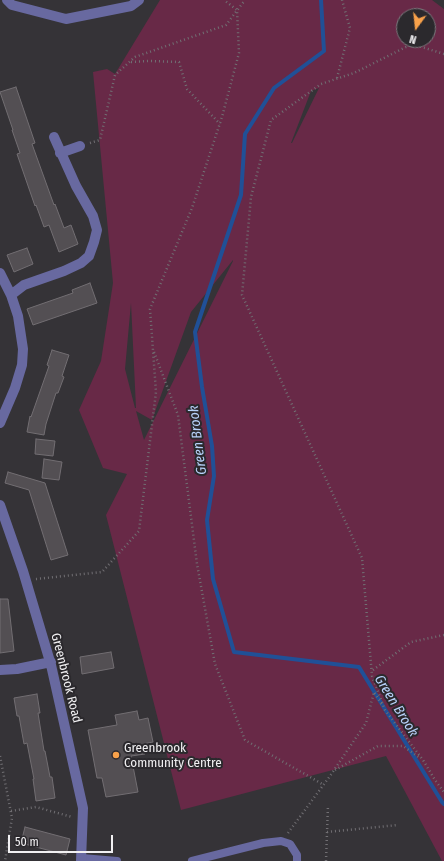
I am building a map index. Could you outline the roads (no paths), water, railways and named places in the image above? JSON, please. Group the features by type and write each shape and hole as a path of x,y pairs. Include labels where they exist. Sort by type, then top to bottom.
{"street":[{"path":"9,2 66,19 131,6 139,0"},
{"path":"11,295 24,285 64,271 81,263 89,256 94,242 97,230 93,216 76,186 54,137"},
{"path":"60,153 80,146"},
{"path":"0,272 2,279 11,295 18,316 23,349 22,365 15,388 0,423"},
{"name":"Greenbrook Road","path":"0,505 26,580 50,662 83,808 81,859"},
{"path":"0,670 17,670 50,662"}],"lane":[{"path":"192,861 281,841 290,844 297,855 297,861"},
{"path":"81,859 117,861"}],"waterway":[{"name":"Green Brook","path":"321,0 324,51 274,88 245,134 241,195 195,332 212,446 214,476 207,520 213,579 234,652 359,667 444,804"}],"place":[{"name":"Greenbrook Community Centre","path":"116,755"}]}
